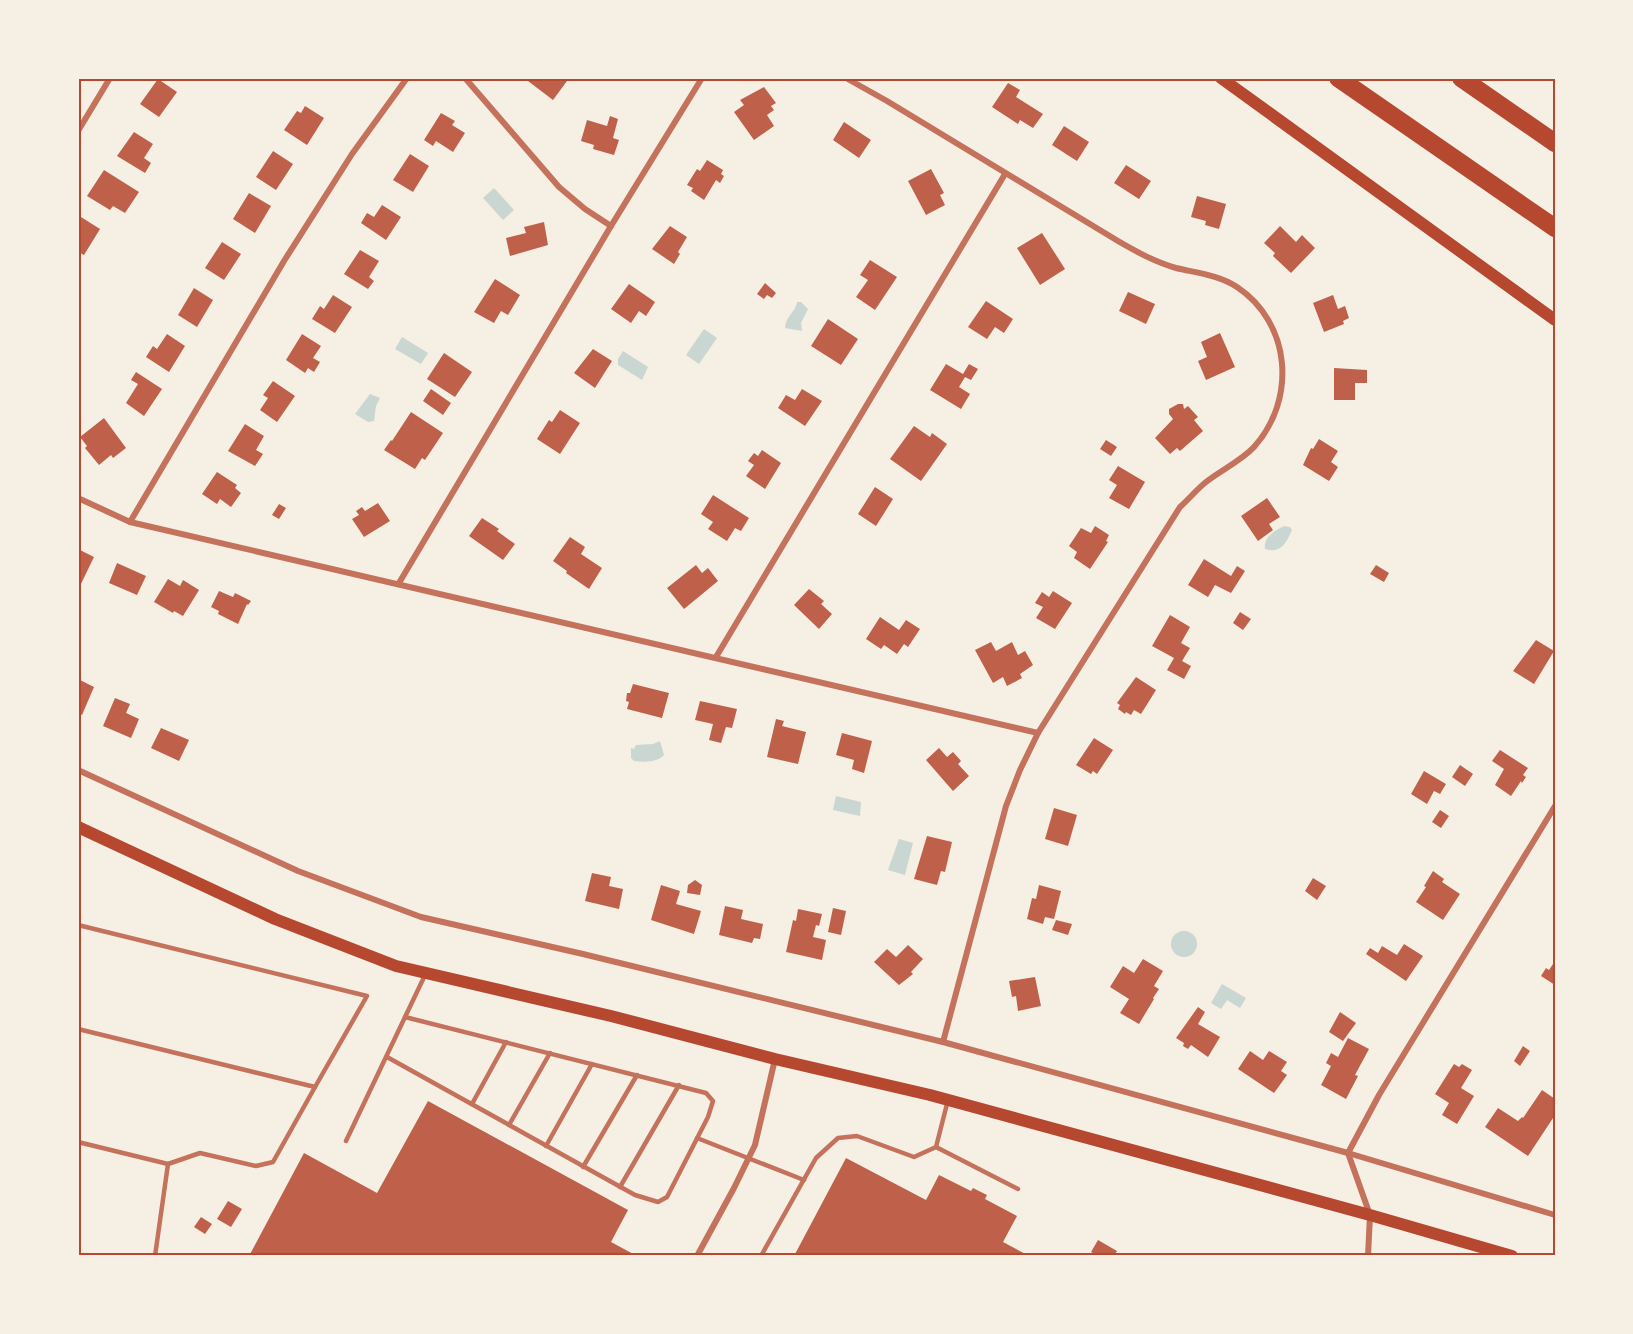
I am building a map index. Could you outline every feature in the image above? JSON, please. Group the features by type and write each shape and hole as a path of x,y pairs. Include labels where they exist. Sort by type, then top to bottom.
{"highway":[{"path":"1338,78 1555,228"},
{"path":"1461,78 1555,143"}],"main road":[{"path":"1221,78 1555,320"},
{"path":"78,826 275,919 396,966 611,1016 776,1059 948,1100 1512,1256"}],"street":[{"path":"78,130 110,78"},
{"path":"130,522 284,261 352,154 407,78"},
{"path":"465,78 559,188 611,226"},
{"path":"399,584 611,226 702,78"},
{"path":"846,78 1154,260 1211,275 1236,287 1258,306 1275,331 1283,364 1281,396 1270,423 1253,448 1205,482 1180,507 1038,733 1006,806 943,1042"},
{"path":"716,657 1005,174"},
{"path":"78,498 130,522 1038,733"},
{"path":"78,770 298,872 421,917 943,1042 1348,1153 1555,1215"},
{"path":"1368,1256 1370,1215 1348,1153 1379,1095 1555,806"},
{"path":"697,1256 755,1145 776,1059"}],"lane":[{"path":"78,924 367,996 273,1162 256,1166 200,1153 168,1164 78,1142"},
{"path":"346,1141 426,973"},
{"path":"387,1057 620,1187 635,1195 658,1202 667,1197 708,1117 713,1101 706,1093 679,1085 405,1017"},
{"path":"78,1029 315,1087"},
{"path":"472,1104 506,1042"},
{"path":"509,1125 550,1053"},
{"path":"546,1146 592,1064"},
{"path":"583,1167 637,1075"},
{"path":"620,1187 679,1085"},
{"path":"936,1147 948,1100"},
{"path":"761,1256 816,1158 838,1138 857,1136 914,1156 936,1147 1018,1189"},
{"path":"697,1138 804,1180"},
{"path":"155,1256 168,1164"}],"shaded area":[{"path":"494,188 514,210 503,220 483,198"},
{"path":"797,302 801,302 808,309 801,323 802,331 785,328"},
{"path":"704,329 717,338 699,364 686,355"},
{"path":"402,337 428,353 421,364 395,349"},
{"path":"623,351 648,367 642,380 618,365 618,359"},
{"path":"370,394 380,398 376,406 374,421 368,422 355,414"},
{"path":"1284,526 1292,530 1285,543 1279,549 1265,549 1267,538"},
{"path":"660,741 664,755 661,758 646,762 634,761 631,758 631,748 634,749 636,745 653,744"},
{"path":"836,796 861,802 860,816 833,810"},
{"path":"899,839 913,843 905,875 888,870"},
{"path":"1184,931 1193,935 1197,944 1193,953 1184,957 1175,953 1171,944 1175,935"},
{"path":"1222,984 1246,998 1240,1008 1227,1000 1221,1009 1211,1003"}],"building":[{"path":"530,78 566,78 567,81 553,100 528,81"},
{"path":"158,79 177,92 159,117 140,104"},
{"path":"1008,83 1020,90 1016,97 1043,114 1033,128 1020,120 1018,124 992,107"},
{"path":"764,87 776,103 771,106 774,110 767,115 774,126 754,140 734,112 744,105 740,100"},
{"path":"305,106 324,118 307,145 284,130 297,111 301,113"},
{"path":"441,113 455,121 452,125 465,133 453,152 436,141 433,146 424,140"},
{"path":"610,116 618,119 613,138 619,140 614,155 593,149 594,145 581,141 587,120 607,126"},
{"path":"844,122 871,140 859,158 833,140"},
{"path":"1064,126 1089,142 1077,161 1052,145"},
{"path":"134,132 153,144 144,158 151,163 145,173 117,156"},
{"path":"273,151 293,164 276,190 256,177"},
{"path":"410,154 429,166 413,192 393,180"},
{"path":"707,160 723,170 721,174 724,176 720,183 716,180 704,200 691,191 693,188 687,185 697,169 700,171"},
{"path":"1126,165 1151,181 1139,199 1114,183"},
{"path":"931,169 944,193 940,195 945,205 926,215 908,181"},
{"path":"104,170 139,192 125,213 113,206 110,210 87,196"},
{"path":"249,193 271,206 255,233 233,219"},
{"path":"1197,196 1226,204 1219,229 1205,225 1206,221 1191,217"},
{"path":"382,205 401,217 386,240 361,223 367,213 374,217"},
{"path":"81,217 100,229 84,255 78,252 78,218"},
{"path":"544,222 548,245 510,256 506,238 526,233 524,227"},
{"path":"670,226 687,237 674,264 652,249"},
{"path":"1280,226 1296,242 1302,235 1315,248 1291,273 1273,256 1275,253 1264,243"},
{"path":"1042,233 1065,269 1040,285 1017,248"},
{"path":"222,242 241,254 224,280 205,268"},
{"path":"360,250 379,261 369,277 374,281 368,289 344,274"},
{"path":"870,260 897,277 875,310 856,297 868,280 860,275"},
{"path":"495,279 520,295 508,315 501,311 494,323 474,312"},
{"path":"765,283 776,293 772,298 767,295 764,299 757,294"},
{"path":"629,284 655,302 646,316 639,311 631,323 611,309"},
{"path":"194,288 213,300 197,327 178,315"},
{"path":"1128,292 1155,304 1146,324 1119,311"},
{"path":"333,295 352,307 335,333 312,319 320,306 324,309"},
{"path":"1333,295 1338,309 1345,306 1349,318 1343,321 1344,324 1324,332 1313,303"},
{"path":"986,301 1013,319 1004,333 995,327 987,339 968,327"},
{"path":"828,319 858,339 841,365 811,346"},
{"path":"1220,333 1235,367 1206,380 1198,361 1207,357 1201,342"},
{"path":"167,334 185,346 169,372 146,357 153,346 157,349"},
{"path":"302,334 321,346 313,358 320,362 314,372 308,368 305,373 286,360"},
{"path":"593,349 612,361 595,388 574,373"},
{"path":"444,353 472,372 455,397 427,379"},
{"path":"946,364 963,374 969,364 978,369 971,380 965,377 959,387 970,394 961,409 930,390"},
{"path":"1334,368 1367,370 1367,383 1355,383 1355,400 1334,400"},
{"path":"136,372 162,389 144,416 126,403 138,384 131,380"},
{"path":"273,381 295,396 277,422 260,410 268,398 263,395"},
{"path":"431,389 451,403 443,415 423,401"},
{"path":"802,389 822,401 805,426 778,408 786,395 795,400"},
{"path":"1183,404 1184,409 1188,406 1198,417 1194,420 1203,431 1180,451 1177,448 1170,454 1155,438 1173,419 1169,414 1169,409"},
{"path":"560,410 580,423 560,454 537,439 549,420 552,422"},
{"path":"411,412 443,433 425,460 422,458 415,469 384,450"},
{"path":"104,418 126,448 113,458 111,455 99,465 85,448 87,446 80,437"},
{"path":"245,424 264,436 256,450 263,454 255,466 228,451"},
{"path":"914,426 930,437 932,433 947,444 921,481 890,459"},
{"path":"1319,439 1338,451 1331,462 1338,467 1329,481 1303,465 1311,448 1313,449"},
{"path":"1106,440 1117,447 1111,456 1100,449"},
{"path":"762,450 781,463 765,489 746,476 754,465 748,461 754,453 758,456"},
{"path":"1118,466 1145,482 1129,509 1109,498 1117,485 1109,480"},
{"path":"217,472 237,485 235,488 241,493 231,507 220,499 217,504 202,494"},
{"path":"875,487 893,499 876,526 858,514"},
{"path":"713,495 749,518 741,531 735,528 727,541 708,529 713,522 701,514"},
{"path":"1267,498 1280,517 1269,524 1273,530 1258,541 1241,516"},
{"path":"378,503 390,521 364,537 352,519 359,515 356,511 362,507 365,511"},
{"path":"279,504 286,508 279,519 272,515"},
{"path":"482,518 499,529 497,531 515,544 503,560 469,536"},
{"path":"1095,526 1109,535 1106,541 1108,542 1090,569 1074,558 1077,552 1069,546 1081,528 1091,533"},
{"path":"570,537 585,547 581,554 602,568 589,589 553,561"},
{"path":"78,549 94,557 78,590"},
{"path":"1204,559 1231,576 1237,566 1245,571 1231,593 1215,585 1208,597 1188,585"},
{"path":"117,563 146,576 137,595 109,583"},
{"path":"696,565 702,573 708,568 718,581 684,609 667,588"},
{"path":"1376,565 1389,573 1384,582 1370,574"},
{"path":"168,579 180,586 183,580 199,590 183,616 154,602"},
{"path":"809,589 824,601 821,604 832,614 819,629 794,605"},
{"path":"219,591 233,597 235,593 251,601 247,604 238,624 218,614 219,611 211,607"},
{"path":"1053,591 1072,603 1055,629 1036,618 1043,607 1035,603 1042,592 1049,597"},
{"path":"1240,612 1251,619 1243,630 1233,623"},
{"path":"1170,615 1190,627 1181,643 1190,648 1182,661 1191,666 1184,679 1167,670 1174,658 1152,646"},
{"path":"880,617 899,630 906,620 920,629 908,647 904,644 897,654 884,645 881,649 866,639"},
{"path":"1536,640 1554,651 1534,684 1513,671"},
{"path":"991,642 996,651 1012,642 1018,655 1025,651 1033,665 1020,674 1022,678 1007,686 1003,677 993,683 975,650"},
{"path":"1136,677 1156,690 1141,714 1134,710 1131,715 1126,712 1125,714 1118,709 1120,705 1117,703"},
{"path":"80,680 94,687 82,715 78,713"},
{"path":"633,684 669,693 662,718 627,709 629,702 626,701 627,693 630,693"},
{"path":"115,698 130,704 126,713 139,719 131,738 103,726"},
{"path":"700,701 737,709 732,728 726,727 721,743 709,740 713,724 695,720"},
{"path":"776,719 784,721 782,726 806,732 798,764 767,757"},
{"path":"161,728 189,740 179,761 151,748"},
{"path":"842,733 872,741 864,773 852,769 854,760 836,755"},
{"path":"1094,738 1113,750 1097,774 1093,771 1091,774 1076,765"},
{"path":"939,748 947,757 953,752 961,761 958,764 969,776 953,791 926,760"},
{"path":"1500,750 1528,768 1523,775 1526,777 1511,796 1495,785 1504,769 1492,761"},
{"path":"1460,765 1473,774 1465,786 1452,777"},
{"path":"1424,771 1446,784 1440,794 1434,791 1427,804 1411,794"},
{"path":"1054,808 1077,815 1068,846 1045,839"},
{"path":"1440,810 1449,816 1441,828 1432,822"},
{"path":"927,836 952,842 945,872 941,871 937,885 914,879"},
{"path":"1433,871 1444,879 1442,882 1460,894 1443,920 1416,902"},
{"path":"592,873 611,877 609,886 623,889 619,909 585,901"},
{"path":"1313,878 1326,886 1317,900 1305,891"},
{"path":"695,880 702,885 700,895 687,893 688,885"},
{"path":"661,885 680,891 676,904 701,911 694,934 651,920"},
{"path":"1039,885 1061,891 1054,919 1045,917 1043,924 1027,919 1032,898 1036,899"},
{"path":"725,906 743,910 741,919 763,924 760,939 754,938 752,943 719,935"},
{"path":"833,908 846,911 841,935 828,932"},
{"path":"798,909 822,914 813,937 826,940 822,960 786,952 793,920 796,921"},
{"path":"1056,920 1072,924 1068,935 1052,930"},
{"path":"1404,944 1423,956 1406,981 1366,954 1370,948 1378,953 1382,946 1397,955"},
{"path":"908,945 923,959 911,972 913,974 899,985 874,962 887,949 896,957"},
{"path":"1143,959 1163,971 1154,986 1159,989 1139,1024 1120,1013 1129,999 1110,987 1123,966 1134,973"},
{"path":"1555,961 1555,985 1541,976 1546,968 1549,970"},
{"path":"1035,977 1041,1006 1018,1011 1016,996 1012,997 1009,981"},
{"path":"1198,1007 1205,1012 1198,1024 1220,1037 1208,1057 1191,1045 1188,1049 1176,1038"},
{"path":"1340,1012 1356,1023 1343,1041 1329,1032"},
{"path":"1348,1038 1369,1049 1355,1075 1358,1076 1346,1099 1321,1085 1331,1066 1326,1063 1331,1053 1338,1057"},
{"path":"1523,1046 1530,1051 1520,1066 1514,1061"},
{"path":"1250,1051 1263,1060 1269,1051 1287,1062 1281,1071 1287,1075 1274,1093 1238,1069"},
{"path":"1454,1064 1459,1067 1462,1064 1472,1070 1461,1088 1474,1096 1457,1124 1442,1115 1449,1103 1435,1094"},
{"path":"1542,1090 1555,1099 1555,1115 1528,1156 1485,1127 1498,1108 1518,1121 1523,1118"},
{"path":"428,1101 628,1210 611,1242 637,1256 249,1256 304,1153 377,1193"},
{"path":"846,1158 926,1200 939,1175 971,1191 973,1188 987,1195 985,1199 1017,1216 1003,1242 1029,1256 794,1256"},
{"path":"228,1201 242,1209 231,1227 217,1219"},
{"path":"201,1217 212,1224 205,1234 194,1227"},
{"path":"1098,1240 1117,1251 1114,1256 1091,1256"}]}
